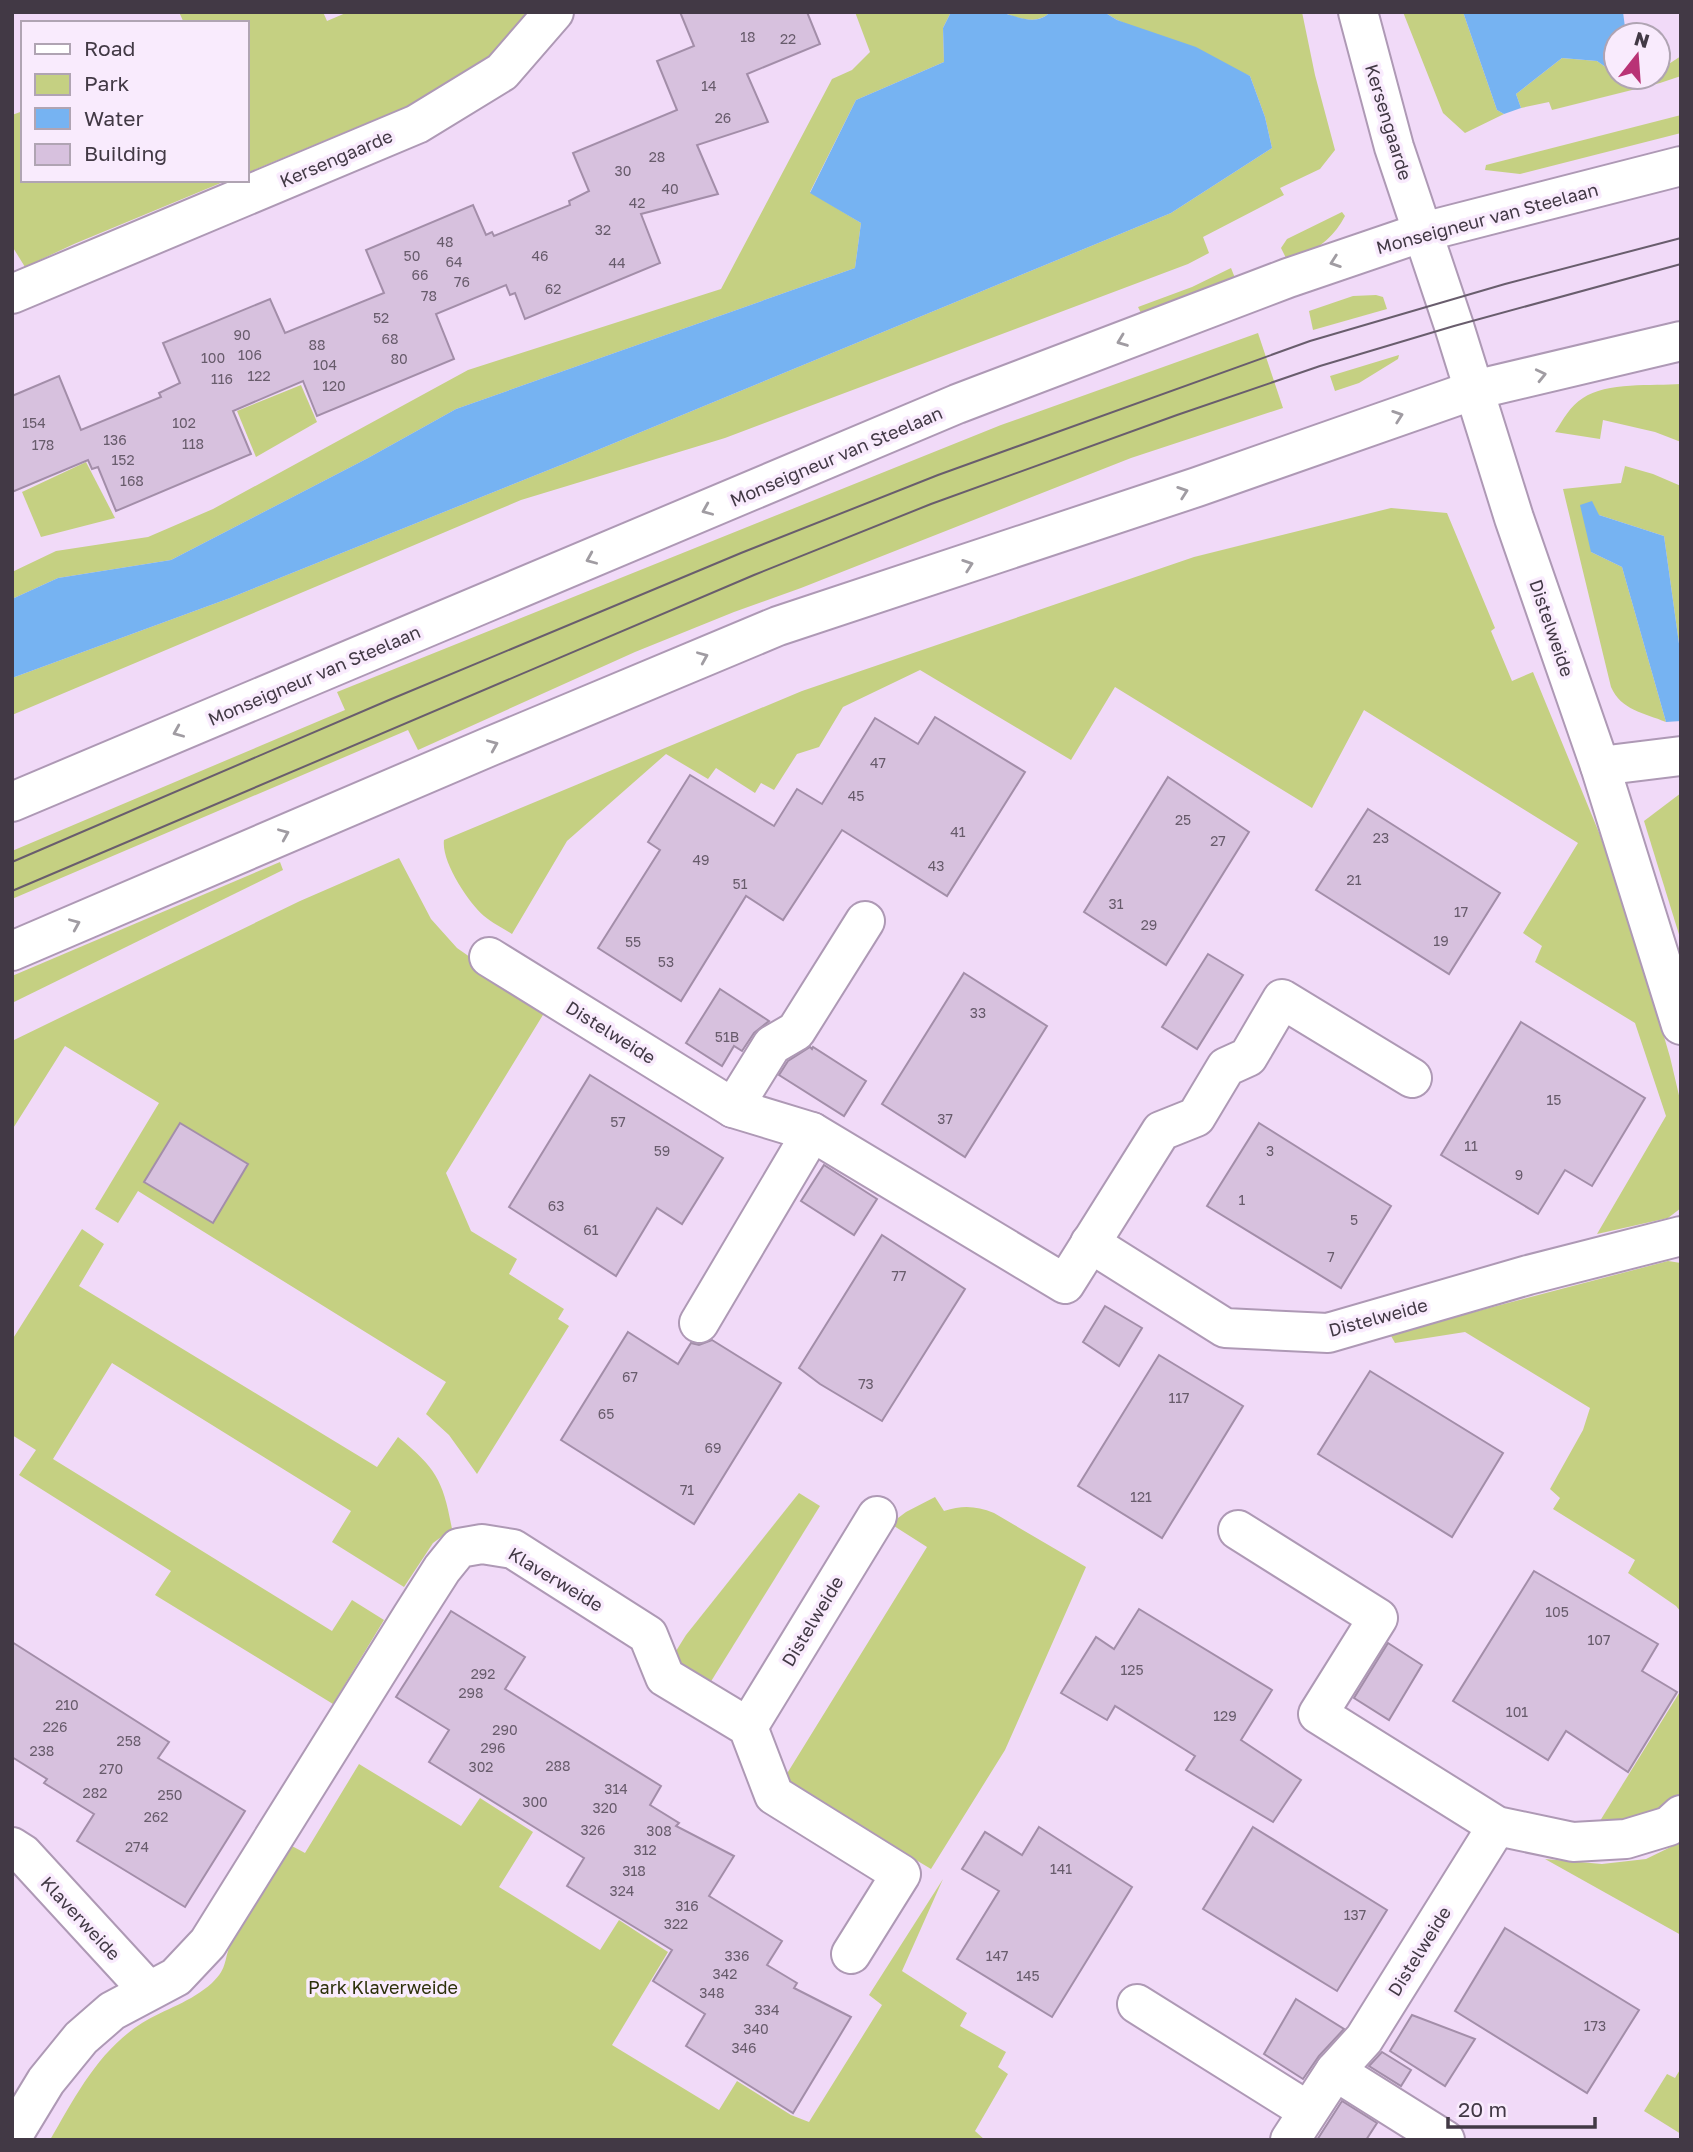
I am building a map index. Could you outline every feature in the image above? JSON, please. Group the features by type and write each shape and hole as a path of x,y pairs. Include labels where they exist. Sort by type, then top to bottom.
{"street":[{"name":"Kersengaarde","path":"12,294 417,124 502,72 554,12"},
{"name":"Kersengaarde","path":"1357,12 1383,112 1423,232"},
{"name":"Monseigneur van Steelaan","path":"12,802 957,404 1288,278 1423,232 1681,166"},
{"name":"Distelweide","path":"1423,232 1514,518 1600,766 1681,1025"},
{"path":"12,951 778,626 1185,492 1474,390 1681,341"},
{"path":"1600,766 1681,756"},
{"path":"733,1108 772,1045 796,1031 865,921"},
{"name":"Distelweide","path":"489,957 733,1108 812,1132 1065,1284 1161,1131 1196,1117 1226,1067 1248,1056 1282,999 1412,1078"},
{"path":"699,1323 812,1132"},
{"name":"Distelweide","path":"1090,1243 1225,1328 1328,1332 1528,1275 1681,1236"},
{"name":"Distelweide","path":"748,1727 877,1516"},
{"path":"1238,1530 1378,1618 1318,1714 1497,1826 1573,1842 1626,1839 1669,1826 1681,1815"},
{"name":"Klaverweide","path":"12,2137 46,2081 82,2038 112,2011 176,1977 208,1943 442,1569 459,1548 482,1544 513,1549 648,1635 664,1676 748,1727"},
{"path":"748,1727 774,1795 901,1874 851,1954"},
{"name":"Distelweide","path":"1137,2004 1299,2125 1335,2071 1364,2039 1497,1826"},
{"name":"Klaverweide","path":"12,1847 23,1854 148,1990"},
{"path":"1335,2071 1446,2140"}],"green space":[{"path":"179,12 323,12 327,21 348,12 528,12 489,57 463,79 432,96 248,173 248,21 183,21"},
{"path":"855,12 951,12 943,28 944,62 856,100 810,192 861,223 855,268 456,409 171,560 58,578 12,599 12,572 56,551 148,537 213,509 468,370 721,289 832,79 852,70 870,52"},
{"path":"1002,12 1050,12 1033,20"},
{"path":"1104,12 1302,12 1335,150 1320,169 1280,188 1284,195 1203,237 1209,253 1188,264 725,438 521,500 12,715 12,678 230,598 566,463 1171,213 1272,148 1265,117 1250,76 1117,20"},
{"path":"1403,12 1463,12 1497,110 1504,114 1465,133 1443,113"},
{"path":"1681,56 1681,76 1672,79 1672,62"},
{"path":"1562,58 1597,61 1602,64 1602,91 1628,91 1552,110 1549,102 1521,108 1516,94"},
{"path":"21,112 21,182 223,182 25,267 12,246 12,115"},
{"path":"1681,115 1681,133 1520,174 1485,170 1486,165"},
{"path":"1342,212 1345,216 1328,239 1289,264 1281,248 1287,239"},
{"path":"1231,268 1237,283 1142,315 1138,307 1192,287"},
{"path":"1353,296 1383,297 1387,309 1313,330 1309,311"},
{"path":"1258,333 1283,408 1131,458 734,612 635,652 418,750 408,730 12,899 12,851 345,710 337,692 1001,425"},
{"path":"1399,355 1398,359 1359,383 1335,391 1330,376"},
{"path":"1681,384 1681,442 1655,432 1603,420 1600,439 1555,432 1574,405 1593,393 1617,387"},
{"path":"301,385 317,422 256,457 237,411"},
{"path":"86,462 115,518 41,537 22,492"},
{"path":"1625,466 1681,486 1681,658 1664,536 1599,515 1591,552 1622,567 1666,722 1627,706 1611,687 1563,489 1621,483"},
{"path":"1391,508 1447,513 1495,628 1491,631 1512,681 1533,672 1600,835 1641,958 1681,1104 1681,1208 1668,1218 1597,1234 1666,1116 1635,1023 1535,962 1542,946 1523,933 1578,843 1364,710 1312,808 1115,687 1071,760 920,670 843,707 819,747 797,754 774,790 761,783 755,793 716,768 708,779 666,754 567,841 512,934 478,910 451,870 444,840 802,691 1194,557"},
{"path":"1681,793 1681,941 1644,821"},
{"path":"399,858 431,919 457,948 546,1010 446,1173 471,1231 517,1259 509,1274 564,1309 558,1319 569,1326 477,1474 449,1435 426,1414 446,1382 138,1191 118,1223 95,1209 159,1103 65,1046 12,1130 12,1041 300,901"},
{"path":"280,862 283,870 12,1003 12,976"},
{"path":"82,1229 104,1244 79,1286 377,1467 398,1437 436,1476 445,1498 452,1529 433,1543 404,1587 332,1542 351,1511 112,1363 53,1459 332,1631 352,1600 384,1620 333,1704 155,1595 171,1571 19,1475 36,1450 12,1435 12,1340"},
{"path":"1668,1261 1681,1263 1681,1612 1628,1573 1635,1560 1553,1509 1560,1498 1550,1489 1583,1430 1590,1408 1465,1332 1395,1343 1390,1334"},
{"path":"799,1493 820,1506 710,1683 671,1659 686,1635"},
{"path":"935,1497 944,1511 969,1507 994,1513 1086,1567 1005,1750 931,1869 783,1780 927,1547 894,1526 898,1518"},
{"path":"1681,1690 1681,1794 1651,1815 1595,1829"},
{"name":"Park Klaverweide","path":"359,1764 461,1826 480,1798 533,1832 499,1887 600,1950 619,1920 668,1952 612,2045 719,2110 737,2081 791,2115 809,2122 882,2005 869,1995 943,1879 902,1971 967,2013 960,2026 1006,2052 998,2067 1008,2074 975,2131 985,2140 50,2140 89,2076 126,2034 195,1995 217,1977 232,1941 290,1845 305,1853"},
{"path":"1681,1842 1681,1935 1545,1859 1602,1864 1646,1859"},
{"path":"1681,2068 1681,2134 1644,2111 1667,2074 1675,2078"}],"water":[{"path":"990,11 1033,20 1050,12 1104,12 1117,20 1196,47 1250,76 1265,117 1272,148 1171,213 566,463 230,598 12,678 12,599 58,578 171,560 456,409 855,268 861,223 810,193 856,100 944,62 943,28 951,12"},
{"path":"1463,12 1623,12 1624,21 1602,21 1602,64 1597,61 1562,58 1516,94 1521,108 1504,114 1497,110"},
{"path":"1592,501 1599,515 1664,536 1681,658 1681,721 1666,722 1622,567 1591,552 1580,505"}],"building":[{"path":"680,12 807,12 820,44 747,74 768,122 697,145 718,194 641,214 660,263 525,319 515,293 510,295 506,285 436,314 454,359 317,416 303,381 233,411 251,454 116,511 98,467 92,469 88,460 12,492 12,396 59,376 81,430 161,397 159,393 180,383 163,343 270,299 285,333 384,293 366,250 473,205 486,235 492,232 494,236 570,205 569,201 589,191 573,153 677,110 657,61 694,46"},
{"path":"935,717 1025,772 947,896 842,830 783,920 746,896 681,1001 598,948 660,850 648,842 690,775 774,826 797,789 822,804 875,718 918,744"},
{"path":"1168,777 1249,832 1166,965 1084,912"},
{"path":"1368,809 1500,893 1449,974 1316,890"},
{"path":"1208,954 1243,975 1197,1049 1162,1027"},
{"path":"964,973 1047,1026 965,1157 882,1104"},
{"path":"720,989 769,1021 754,1033 742,1051 734,1046 722,1066 686,1043"},
{"path":"1521,1022 1645,1098 1592,1186 1565,1170 1538,1214 1441,1155"},
{"path":"810,1047 866,1081 844,1116 779,1075 788,1061"},
{"path":"590,1075 723,1158 682,1224 657,1208 616,1276 509,1207"},
{"path":"180,1123 248,1164 213,1223 144,1182"},
{"path":"1259,1123 1391,1206 1341,1288 1207,1206"},
{"path":"824,1165 877,1199 854,1235 801,1201"},
{"path":"882,1235 965,1289 882,1421 820,1384 799,1368"},
{"path":"1105,1306 1142,1328 1119,1366 1083,1342"},
{"path":"628,1332 678,1364 691,1343 699,1345 712,1340 781,1383 694,1524 561,1440"},
{"path":"1159,1355 1243,1406 1162,1538 1078,1486"},
{"path":"1370,1371 1503,1453 1452,1537 1318,1454"},
{"path":"1534,1571 1658,1644 1642,1671 1677,1692 1628,1772 1566,1731 1548,1760 1453,1701"},
{"path":"1139,1609 1272,1690 1241,1740 1301,1780 1273,1822 1186,1770 1195,1756 1115,1706 1107,1720 1061,1693 1096,1637 1114,1649"},
{"path":"451,1611 525,1657 505,1689 661,1786 650,1805 679,1823 676,1826 734,1856 709,1896 782,1941 767,1965 797,1983 794,1988 851,2017 793,2113 686,2046 705,2014 653,1981 672,1950 567,1886 584,1858 429,1762 449,1730 396,1697"},
{"path":"12,1642 169,1742 158,1758 245,1811 185,1907 77,1841 94,1814 44,1783 47,1779 12,1757"},
{"path":"1388,1643 1422,1665 1389,1720 1354,1698"},
{"path":"1039,1827 1132,1887 1052,2017 957,1959 999,1891 962,1869 985,1832 1022,1855"},
{"path":"1253,1827 1387,1910 1337,1991 1203,1909"},
{"path":"1505,1928 1639,2010 1587,2093 1455,2011"},
{"path":"1296,1999 1344,2029 1319,2056 1303,2079 1264,2054"},
{"path":"1412,2015 1475,2039 1445,2086 1390,2051"},
{"path":"1382,2052 1411,2070 1401,2086 1369,2066"},
{"path":"1342,2101 1377,2123 1366,2140 1317,2140"}],"tram line":[{"path":"12,862 389,700 741,553 938,475 1310,341 1505,284 1681,238"},
{"path":"12,891 754,575 931,504 1320,366 1681,264"}]}
